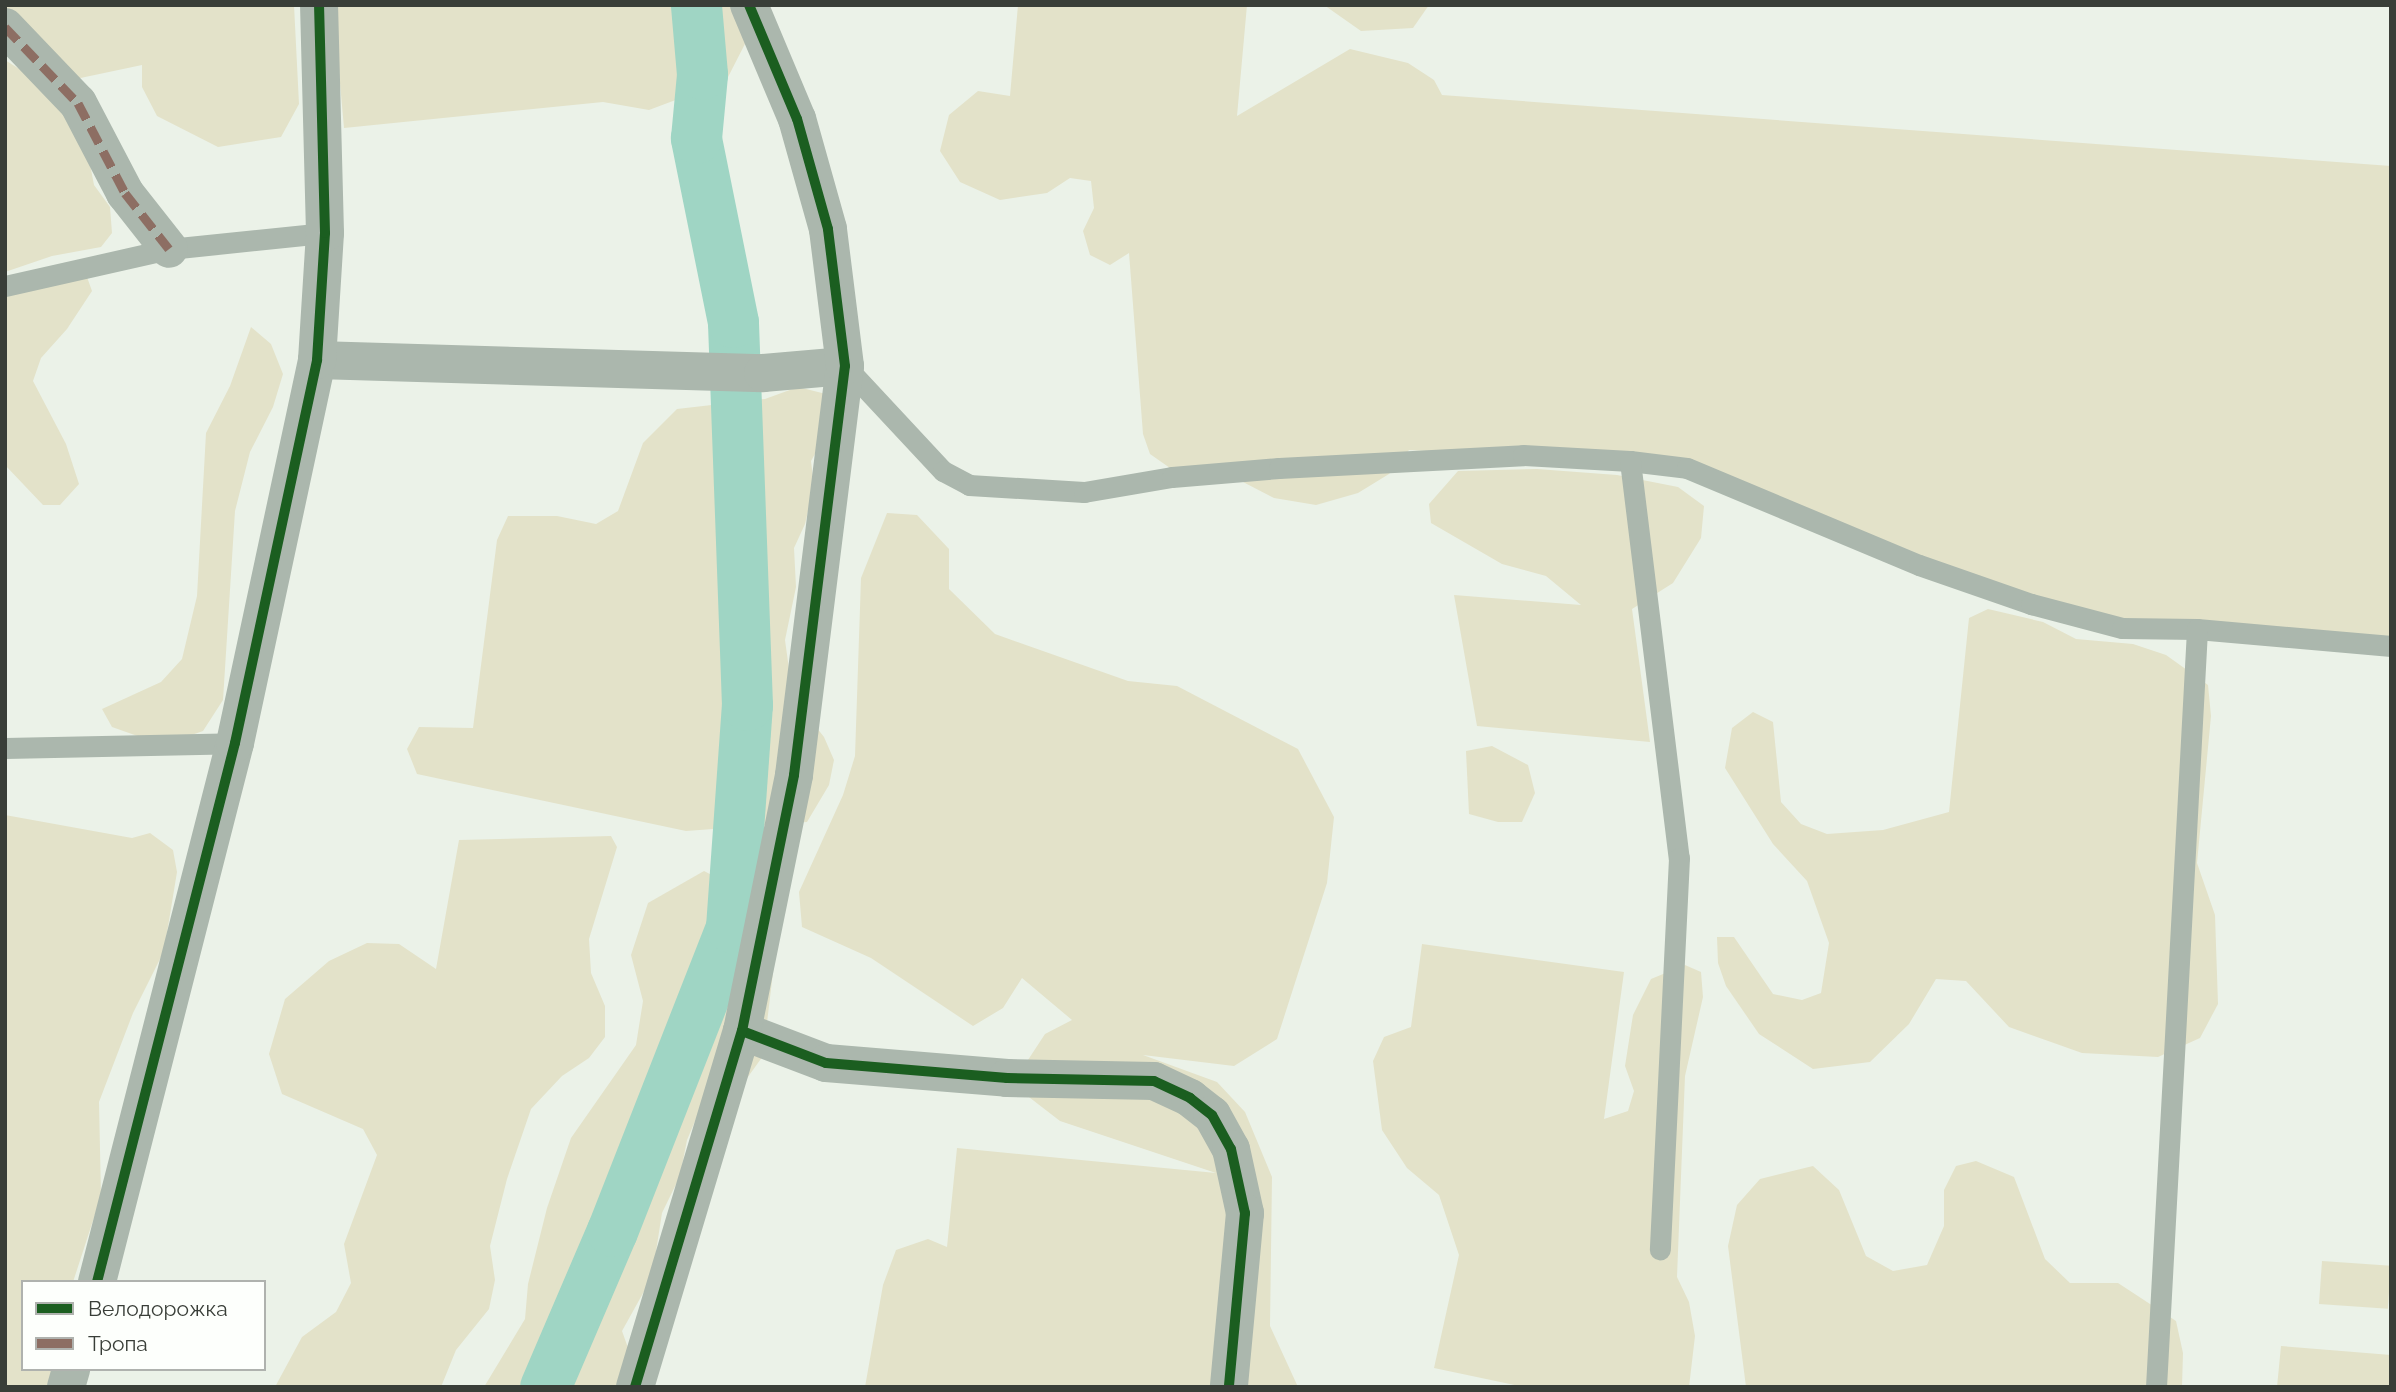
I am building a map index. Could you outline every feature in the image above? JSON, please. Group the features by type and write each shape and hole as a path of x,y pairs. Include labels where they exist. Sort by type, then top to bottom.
{"street":[{"path":"98,1280 235,743 317,360 325,233 318,5"},
{"path":"635,1387 742,1031 794,775 845,366 828,229 797,119 749,5"},
{"path":"5,27 78,103 125,193 169,249"},
{"path":"317,360 764,373 845,366"},
{"path":"742,1031 826,1063 1007,1078 1154,1082 1189,1098 1212,1115 1231,1149 1245,1213 1229,1387"}],"lane":[{"path":"5,286 169,249 325,233"},
{"path":"845,366 943,471 969,485 1084,492 1185,476 1523,455 1630,461 1700,472 1919,565 2031,604 2122,628 2197,629 2391,646"},
{"path":"1630,461 1679,858 1660,1250"},
{"path":"2156,1387 2197,629"},
{"path":"5,748 235,743"}],"green space":[{"path":"5,5 294,5 299,104 281,137 218,147 157,116 142,87 142,65 71,80 5,25"},
{"path":"333,5 751,5 748,38 726,81 649,110 603,102 344,128"},
{"path":"1018,5 1247,5 1237,116 1350,49 1408,63 1434,80 1442,95 2391,166 2391,652 2054,614 1676,465 1409,450 1389,474 1358,493 1316,505 1274,498 1243,482 1170,468 1150,454 1143,434 1129,253 1110,265 1090,255 1083,231 1094,208 1091,181 1070,178 1047,193 1000,200 960,182 940,151 949,115 978,91 1010,96"},
{"path":"1324,5 1429,5 1413,28 1361,31"},
{"path":"5,60 61,95 89,159 94,185 110,207 112,233 101,247 52,256 5,272"},
{"path":"87,277 92,291 67,329 41,358 33,381 66,444 79,484 60,505 43,505 5,465 5,286"},
{"path":"251,327 271,344 283,374 273,407 250,452 235,511 223,700 203,731 163,745 112,727 102,709 161,682 182,659 197,596 206,433 230,386"},
{"path":"798,387 830,395 820,445 811,461 814,486 805,524 794,548 796,587 785,640 793,698 824,737 834,760 829,785 807,822 686,831 417,774 407,749 419,727 473,728 497,540 508,516 557,516 596,524 618,511 643,443 677,409 765,399"},
{"path":"1537,469 1617,475 1678,487 1704,506 1701,538 1673,583 1632,609 1650,742 1477,726 1454,595 1581,605 1546,576 1502,564 1431,523 1429,504 1458,471"},
{"path":"887,513 917,515 949,549 949,589 995,634 1128,681 1177,686 1298,749 1334,817 1327,883 1277,1039 1234,1066 1143,1055 1217,1082 1245,1112 1272,1177 1270,1326 1298,1387 865,1387 883,1285 896,1250 928,1239 947,1247 957,1148 1216,1173 1060,1121 1025,1094 1026,1063 1045,1034 1072,1020 1022,978 1003,1008 973,1026 871,958 802,927 799,892 843,795 855,756 861,578"},
{"path":"1988,609 2043,622 2076,639 2133,644 2166,655 2208,685 2211,716 2197,863 2215,915 2218,1004 2200,1038 2158,1057 2082,1053 2009,1027 1966,981 1936,979 1909,1024 1870,1062 1813,1069 1759,1034 1726,986 1718,963 1717,937 1734,937 1773,994 1802,1000 1821,993 1829,943 1807,881 1773,844 1725,768 1732,728 1753,712 1773,722 1781,802 1801,824 1827,834 1883,830 1949,812 1969,618"},
{"path":"1492,746 1528,765 1535,793 1522,822 1498,822 1469,814 1466,751"},
{"path":"5,815 132,838 150,833 173,850 177,872 164,951 133,1013 99,1102 101,1196 74,1280 21,1280 21,1371 58,1371 54,1387 5,1387"},
{"path":"611,836 617,847 589,939 591,973 605,1006 605,1037 589,1058 562,1076 531,1109 507,1179 490,1246 495,1280 489,1309 456,1350 441,1387 275,1387 302,1337 336,1312 351,1283 344,1244 377,1155 363,1129 282,1094 269,1054 285,999 329,961 367,943 399,944 436,969 459,840"},
{"path":"704,871 754,897 775,956 763,1056 745,1081 704,1100 687,1140 680,1176 662,1213 652,1277 622,1331 642,1387 484,1387 525,1319 528,1284 547,1208 571,1138 636,1045 643,1001 631,955 648,903"},
{"path":"1422,944 1624,972 1604,1119 1628,1111 1634,1091 1625,1066 1633,1015 1651,979 1685,965 1701,972 1703,997 1685,1076 1677,1277 1689,1302 1695,1336 1689,1387 1524,1387 1434,1368 1459,1255 1439,1195 1407,1168 1382,1130 1373,1061 1384,1037 1411,1027"},
{"path":"1976,1161 2014,1177 2045,1259 2070,1283 2118,1283 2176,1321 2183,1353 2182,1387 1746,1387 1728,1246 1737,1205 1760,1179 1813,1166 1839,1190 1866,1256 1893,1271 1927,1265 1944,1226 1944,1190 1956,1166"},
{"path":"2322,1261 2391,1266 2388,1309 2319,1304"},
{"path":"2281,1346 2391,1355 2391,1387 2277,1387"}],"waterway":[{"path":"545,1387 612,1231 731,927 747,705 733,322 696,138 702,74 696,5"}],"marked path":[{"path":"5,27 78,103 125,193 169,249"}],"cycle path":[{"path":"98,1280 235,743 317,360 325,233 319,5"},
{"path":"635,1387 742,1031 794,775 845,366 828,229 797,119 749,5"},
{"path":"742,1031 826,1063 1007,1078 1154,1081 1190,1098 1212,1115 1231,1149 1245,1213 1229,1387"}]}
